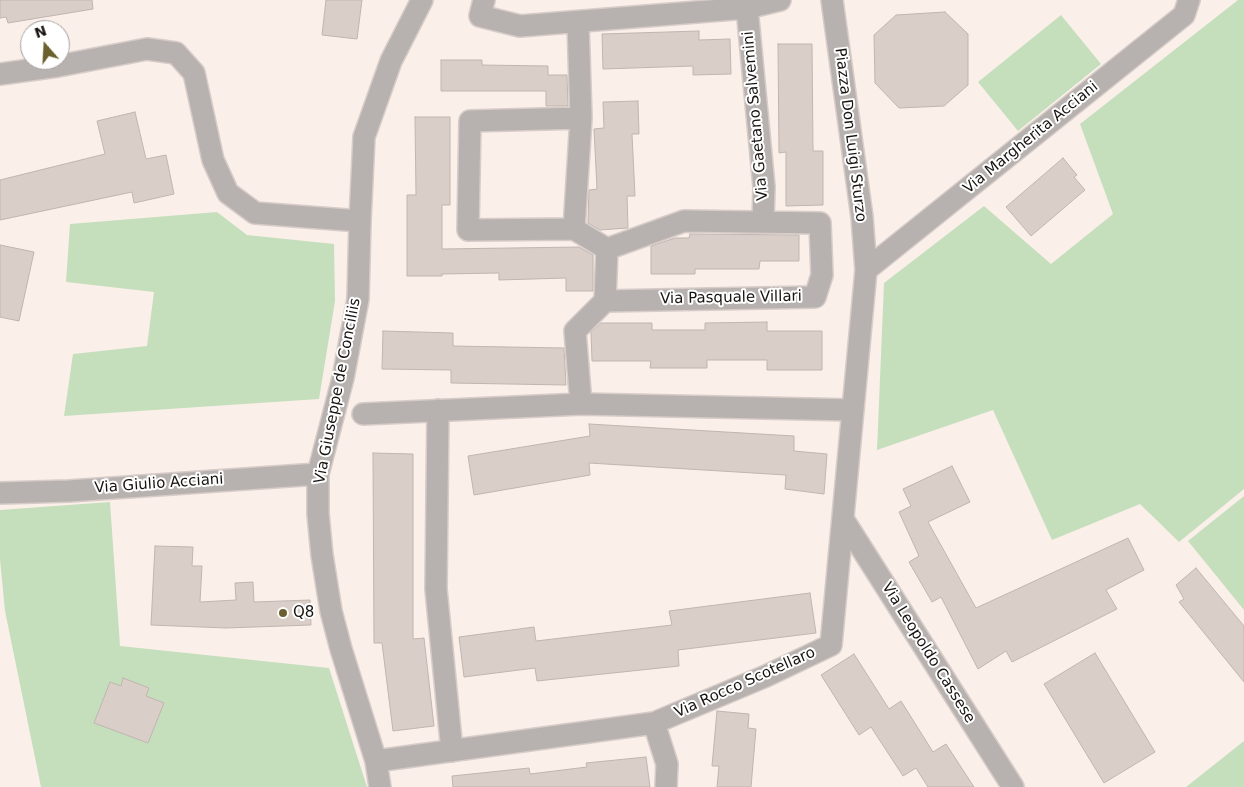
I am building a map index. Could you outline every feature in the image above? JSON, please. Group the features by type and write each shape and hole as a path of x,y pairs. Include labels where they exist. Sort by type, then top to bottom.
{"street":[{"name":"Via Giuseppe de Conciliis","path":"380,787 376,761 331,611 318,514 318,474 343,378 358,299 364,137 390,61 422,0"},
{"path":"484,0 480,16 520,26 578,22 780,0"},
{"name":"Piazza Don Luigi Sturzo","path":"832,0 862,217 866,270"},
{"name":"Via Margherita Acciani","path":"866,270 1184,15 1189,0"},
{"name":"Via Gaetano Salvemini","path":"608,249 684,221 763,222 764,187 745,4"},
{"path":"574,229 581,118 578,22"},
{"path":"0,74 58,66 147,49 176,54 194,73 213,160 228,193 255,213 360,221"},
{"path":"581,118 470,121 468,230 574,229 608,249 605,301 575,331 581,404"},
{"name":"Via Pasquale Villari","path":"605,301 815,297 822,275 820,223 763,222"},
{"name":"Via Rocco Scotellaro","path":"376,761 654,723 766,676 831,645 866,270"},
{"path":"363,414 581,404 853,410"},
{"path":"438,410 436,589 452,751"},
{"name":"Via Giulio Acciani","path":"0,493 69,491 318,474"},
{"name":"Via Leopoldo Cassese","path":"843,519 1013,787"},
{"path":"654,723 668,764 666,787"}],"green space":[{"path":"1238,0 1244,0 1244,489 1179,542 1140,504 1052,540 993,410 877,450 884,283 984,206 1051,264 1113,214 1080,124"},
{"path":"1061,15 1101,64 1018,131 978,82"},
{"path":"217,212 247,235 334,244 335,301 319,399 64,416 73,354 147,346 154,292 66,282 70,224"},
{"path":"1244,496 1244,610 1188,541"},
{"path":"110,502 120,646 329,668 367,787 41,787 5,611 0,559 0,510"},
{"path":"1244,741 1244,787 1186,787"}],"building":[{"path":"0,0 92,0 93,9 8,23 6,17 0,18"},
{"path":"326,0 362,0 357,39 322,35"},
{"path":"945,12 968,34 968,85 944,106 899,108 875,83 874,35 896,15"},
{"path":"699,31 699,40 730,39 731,74 693,75 693,66 603,69 602,34"},
{"path":"778,44 812,44 813,151 823,151 823,205 786,206 786,152 779,153"},
{"path":"441,60 482,60 482,65 548,66 548,75 567,75 568,106 546,106 546,91 441,91"},
{"path":"638,101 639,134 632,134 635,196 627,196 628,228 600,230 588,223 589,190 597,189 594,129 604,128 603,102"},
{"path":"135,112 146,159 166,155 174,194 134,203 132,192 0,220 0,180 105,154 97,121"},
{"path":"415,117 450,117 450,205 442,205 442,249 579,247 593,255 593,291 566,291 566,278 499,280 499,273 407,276 407,195 416,195"},
{"path":"1063,158 1077,175 1074,177 1085,190 1031,236 1006,207"},
{"path":"690,234 799,235 799,261 760,261 759,269 695,269 695,274 651,274 651,246 675,238 689,238"},
{"path":"0,245 34,252 19,321 0,317"},
{"path":"767,322 767,331 822,331 822,370 767,370 767,360 707,360 707,368 650,368 651,361 592,361 591,332 601,323 652,323 652,330 705,330 705,323"},
{"path":"383,331 453,333 453,346 564,348 566,385 451,383 451,370 382,369"},
{"path":"589,424 794,436 794,451 827,454 824,494 785,489 786,475 589,463 590,475 474,495 468,456 590,436"},
{"path":"373,453 413,454 413,639 424,638 434,726 393,731 382,643 374,643"},
{"path":"952,466 970,502 928,522 976,608 1128,538 1144,570 1106,590 1117,609 1012,662 1006,651 978,669 941,597 932,602 909,562 919,556 899,512 911,506 903,489"},
{"path":"155,546 193,547 192,566 202,566 200,602 236,600 235,583 253,582 254,602 310,600 311,625 226,628 151,625"},
{"path":"1196,568 1244,626 1244,682 1179,602 1184,599 1176,585"},
{"path":"810,593 816,633 678,650 679,666 537,681 535,668 464,677 459,637 534,627 536,641 672,625 669,611"},
{"path":"1095,653 1155,752 1104,783 1044,684"},
{"path":"854,654 889,709 901,701 933,752 946,744 974,787 928,787 916,768 903,776 871,727 859,735 821,675"},
{"path":"123,678 149,688 146,696 164,703 148,743 94,723 110,682 121,686"},
{"path":"717,711 749,714 748,728 756,729 751,787 717,787 719,766 712,766"},
{"path":"646,757 650,787 453,787 452,776 529,768 530,774 587,767 586,763"}],"place":[{"name":"Q8","path":"283,613"}]}
